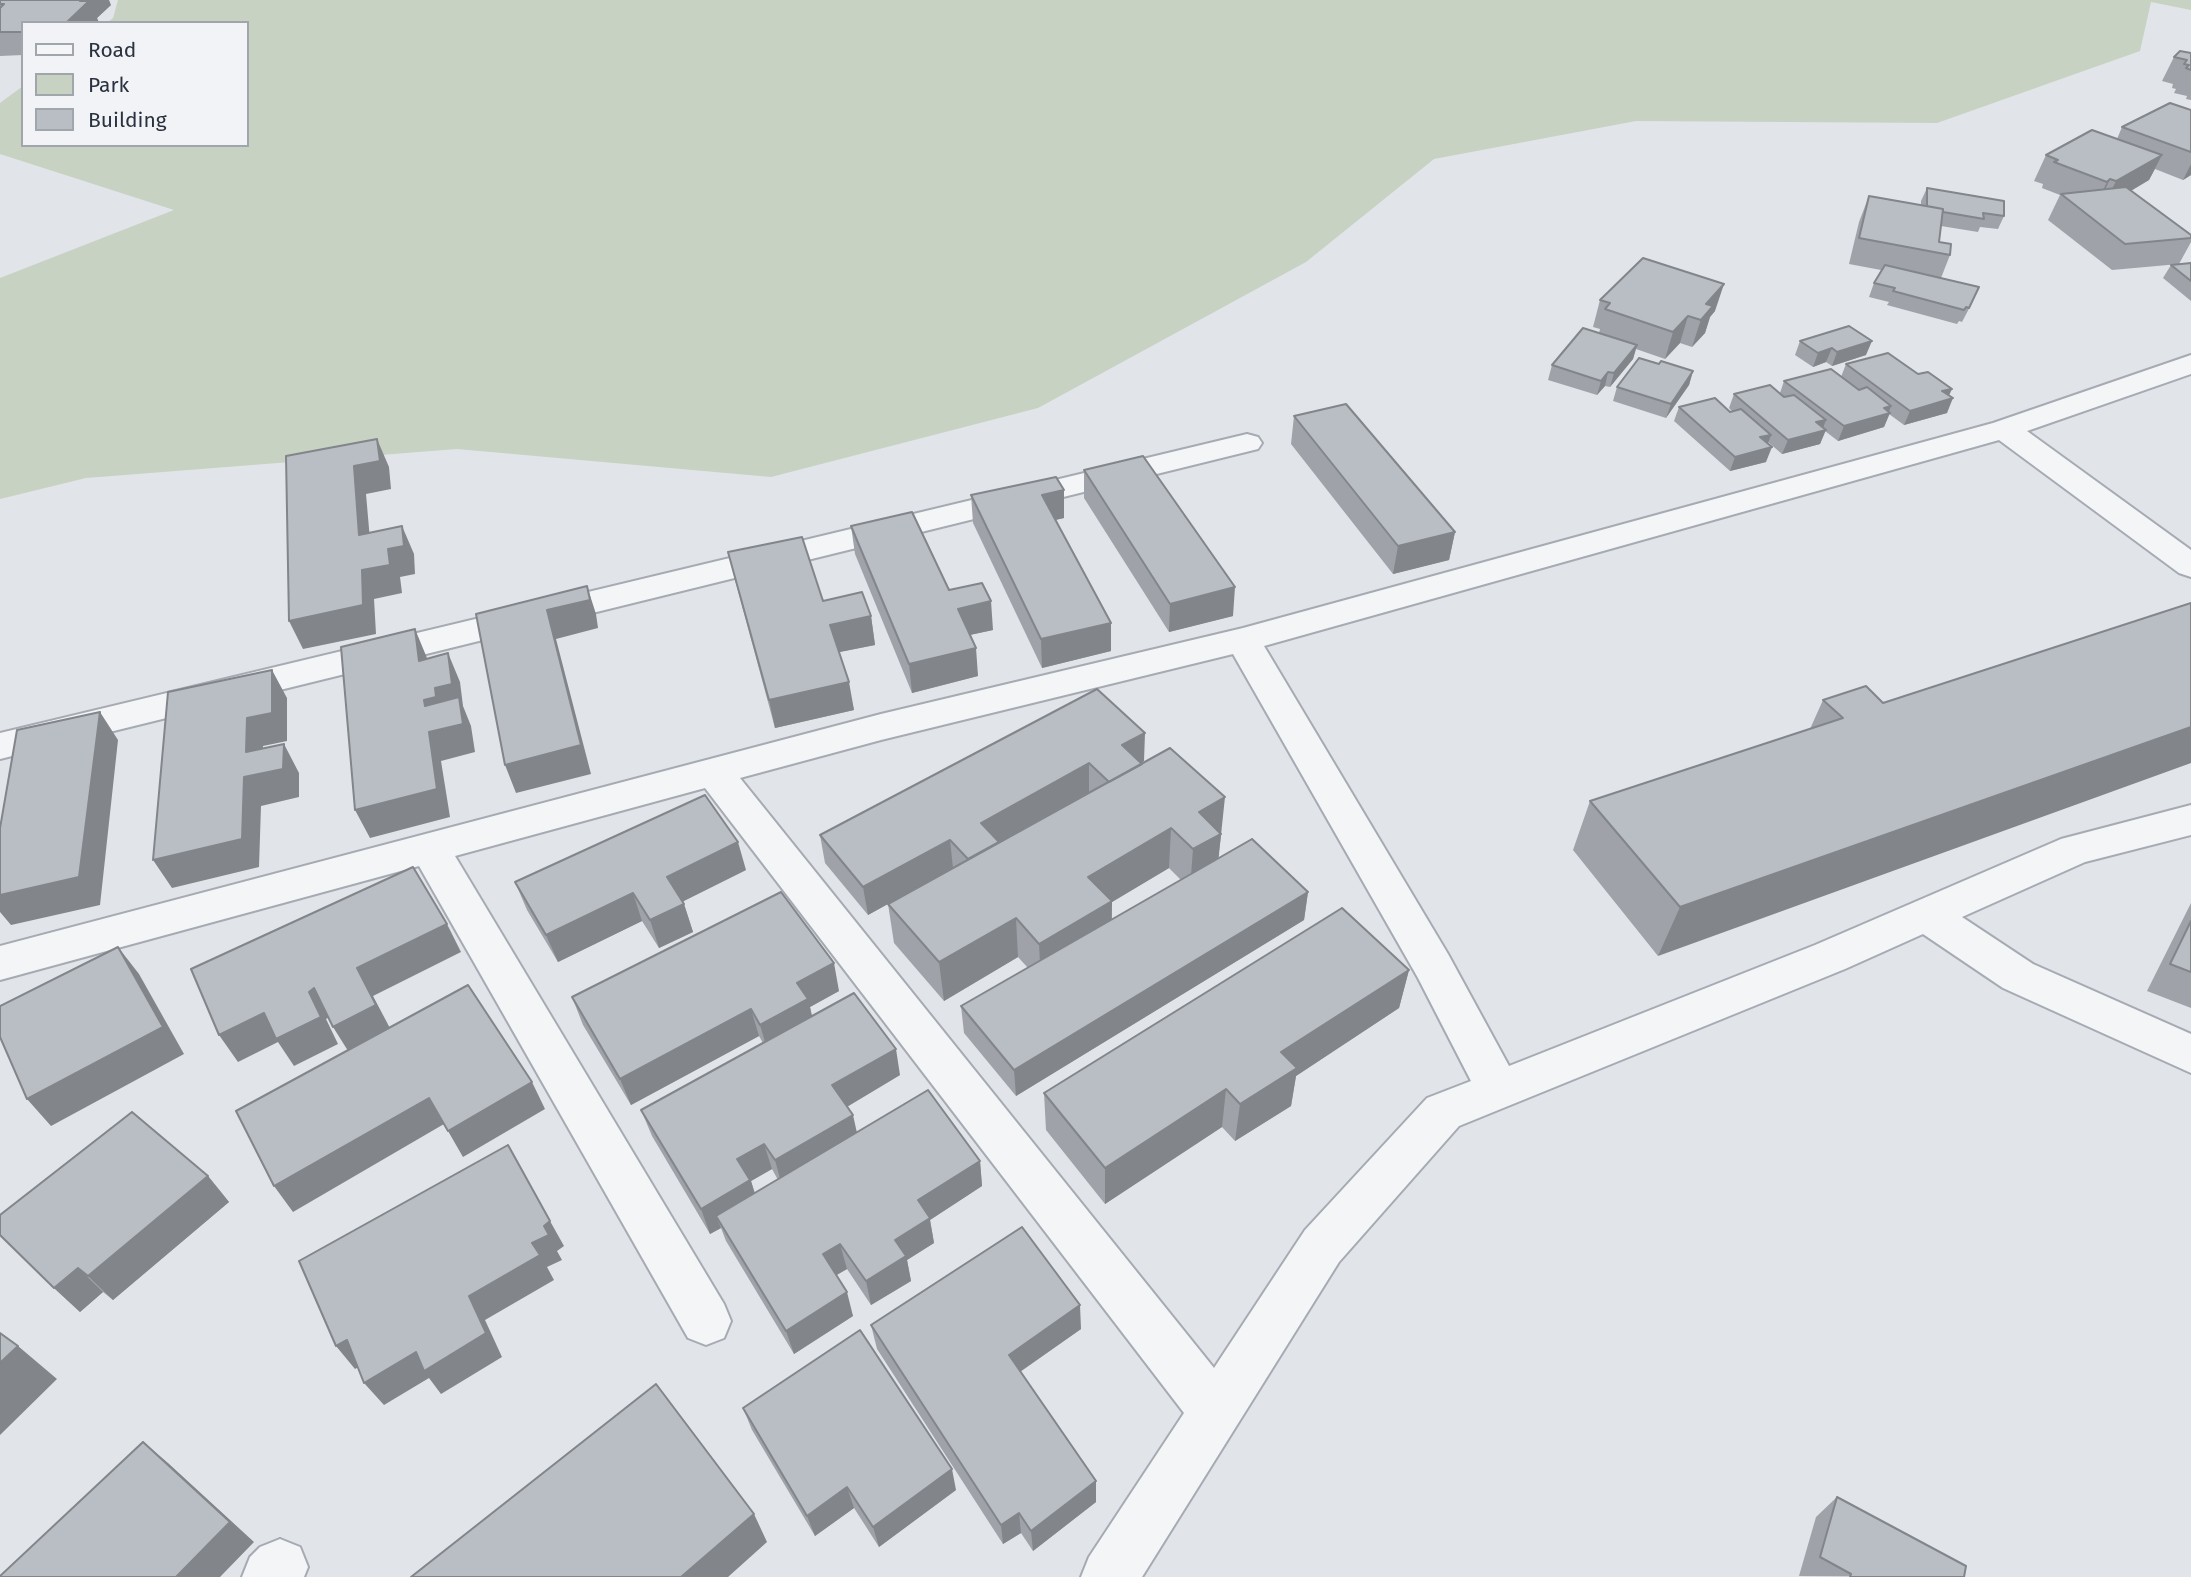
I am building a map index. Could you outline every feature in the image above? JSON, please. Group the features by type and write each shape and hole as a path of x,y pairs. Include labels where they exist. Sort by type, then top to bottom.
{"street":[{"path":"0,963 881,727 1243,640 2004,429 2191,364"},
{"path":"2004,429 2191,566"},
{"path":"0,747 1247,443"},
{"path":"1243,640 1433,966 1498,1089"},
{"path":"714,772 1215,1410"},
{"path":"1109,1577 1322,1246 1443,1112 1830,957 2075,850 2191,820"},
{"path":"429,848 706,1321"},
{"path":"1926,915 2018,976 2191,1055"}],"green space":[{"path":"118,0 2191,0 2191,10 2151,2 2140,51 1937,123 1636,121 1434,159 1306,262 1038,408 771,477 457,449 86,478 0,499 0,278 174,210 0,154 0,103 21,87 21,147 248,147 248,21 109,21 113,18"}],"building":[{"path":"0,0 89,1 68,21 21,21 21,32 0,32 0,8 4,4 0,4"},
{"path":"2180,51 2191,53 2191,70 2186,68 2189,65 2184,64 2187,60 2174,57"},
{"path":"2170,103 2191,110 2191,152 2122,127"},
{"path":"2092,130 2162,155 2116,181 2110,179 2107,182 2054,162 2058,160 2046,155"},
{"path":"2126,187 2191,235 2191,238 2125,244 2061,194"},
{"path":"1927,188 2004,201 2004,216 1983,213 1984,219 1943,212 1943,209 1927,206"},
{"path":"1869,196 1943,209 1939,242 1951,244 1950,255 1859,238"},
{"path":"1643,258 1724,284 1706,304 1713,306 1701,320 1688,316 1673,332 1605,309 1610,303 1600,300"},
{"path":"2191,263 2191,281 2171,265"},
{"path":"1885,265 1979,287 1969,308 1964,310 1893,291 1895,288 1874,283"},
{"path":"1849,326 1872,341 1837,352 1832,348 1818,353 1800,341"},
{"path":"1583,328 1637,345 1614,373 1608,372 1601,381 1552,365"},
{"path":"1888,353 1918,374 1928,372 1952,389 1942,391 1953,398 1910,411 1846,364"},
{"path":"1639,358 1659,364 1661,361 1693,371 1671,404 1617,387"},
{"path":"1831,369 1859,390 1867,387 1891,406 1884,408 1890,413 1844,426 1784,381"},
{"path":"1770,385 1784,397 1794,395 1826,420 1816,422 1826,430 1788,440 1734,394"},
{"path":"1715,398 1730,412 1741,409 1771,435 1760,437 1772,447 1735,457 1679,407"},
{"path":"1346,404 1455,532 1398,546 1294,416"},
{"path":"377,439 380,461 354,466 359,535 402,526 404,546 388,549 390,565 362,570 363,605 289,621 286,456"},
{"path":"1143,456 1235,587 1170,604 1084,470"},
{"path":"1056,477 1064,490 1042,495 1111,623 1041,639 971,495"},
{"path":"912,512 949,590 982,583 991,601 958,609 976,648 909,664 851,526"},
{"path":"802,537 823,601 862,592 871,616 830,625 849,682 769,700 728,552"},
{"path":"587,586 590,600 547,610 581,745 505,765 476,614"},
{"path":"2191,603 2191,727 1680,907 1590,801 1843,718 1823,700 1866,686 1883,703"},
{"path":"415,629 419,661 448,653 452,684 435,688 436,697 424,700 425,706 459,697 463,724 429,732 437,789 355,810 341,647"},
{"path":"272,670 272,713 247,718 246,752 284,744 283,769 244,777 242,839 153,860 168,692"},
{"path":"1097,689 1145,733 1122,745 1142,764 1109,782 1089,763 981,823 999,842 968,859 950,840 863,887 820,835"},
{"path":"100,712 79,877 0,895 0,828 17,730"},
{"path":"1170,748 1225,797 1199,812 1221,834 1193,849 1171,828 1088,877 1112,901 1039,944 1016,918 939,962 888,904"},
{"path":"705,795 738,842 667,877 684,904 650,920 633,893 546,935 515,882"},
{"path":"1252,839 1308,892 1014,1070 961,1006"},
{"path":"413,867 447,924 357,968 376,1005 333,1027 314,988 309,992 321,1017 276,1039 264,1013 219,1035 191,969"},
{"path":"781,892 834,963 797,983 808,999 760,1025 751,1009 620,1079 572,997"},
{"path":"1342,908 1409,970 1281,1052 1297,1068 1240,1104 1226,1089 1105,1168 1044,1093"},
{"path":"2191,921 2191,972 2170,964"},
{"path":"118,947 163,1027 27,1099 0,1037 0,1006"},
{"path":"468,985 532,1082 448,1131 429,1098 274,1186 236,1111"},
{"path":"854,993 896,1049 832,1085 853,1115 775,1160 764,1144 737,1159 750,1180 701,1209 641,1110"},
{"path":"928,1090 980,1161 918,1200 930,1218 895,1240 906,1256 866,1281 840,1244 823,1254 847,1292 786,1331 716,1216"},
{"path":"132,1112 208,1176 88,1276 78,1268 54,1288 0,1235 0,1215"},
{"path":"508,1145 550,1221 544,1226 549,1235 532,1243 540,1255 469,1296 486,1333 424,1371 416,1352 364,1383 347,1340 336,1346 299,1261"},
{"path":"1022,1227 1080,1305 1009,1355 1096,1481 1031,1531 1019,1513 1001,1525 871,1325"},
{"path":"860,1330 952,1469 873,1527 847,1487 807,1516 743,1408"},
{"path":"0,1333 18,1346 0,1363"},
{"path":"656,1384 754,1514 681,1577 411,1577"},
{"path":"143,1442 230,1522 176,1577 0,1577 0,1576"},
{"path":"1837,1497 1966,1566 1964,1577 1850,1577 1851,1574 1820,1557"}]}
